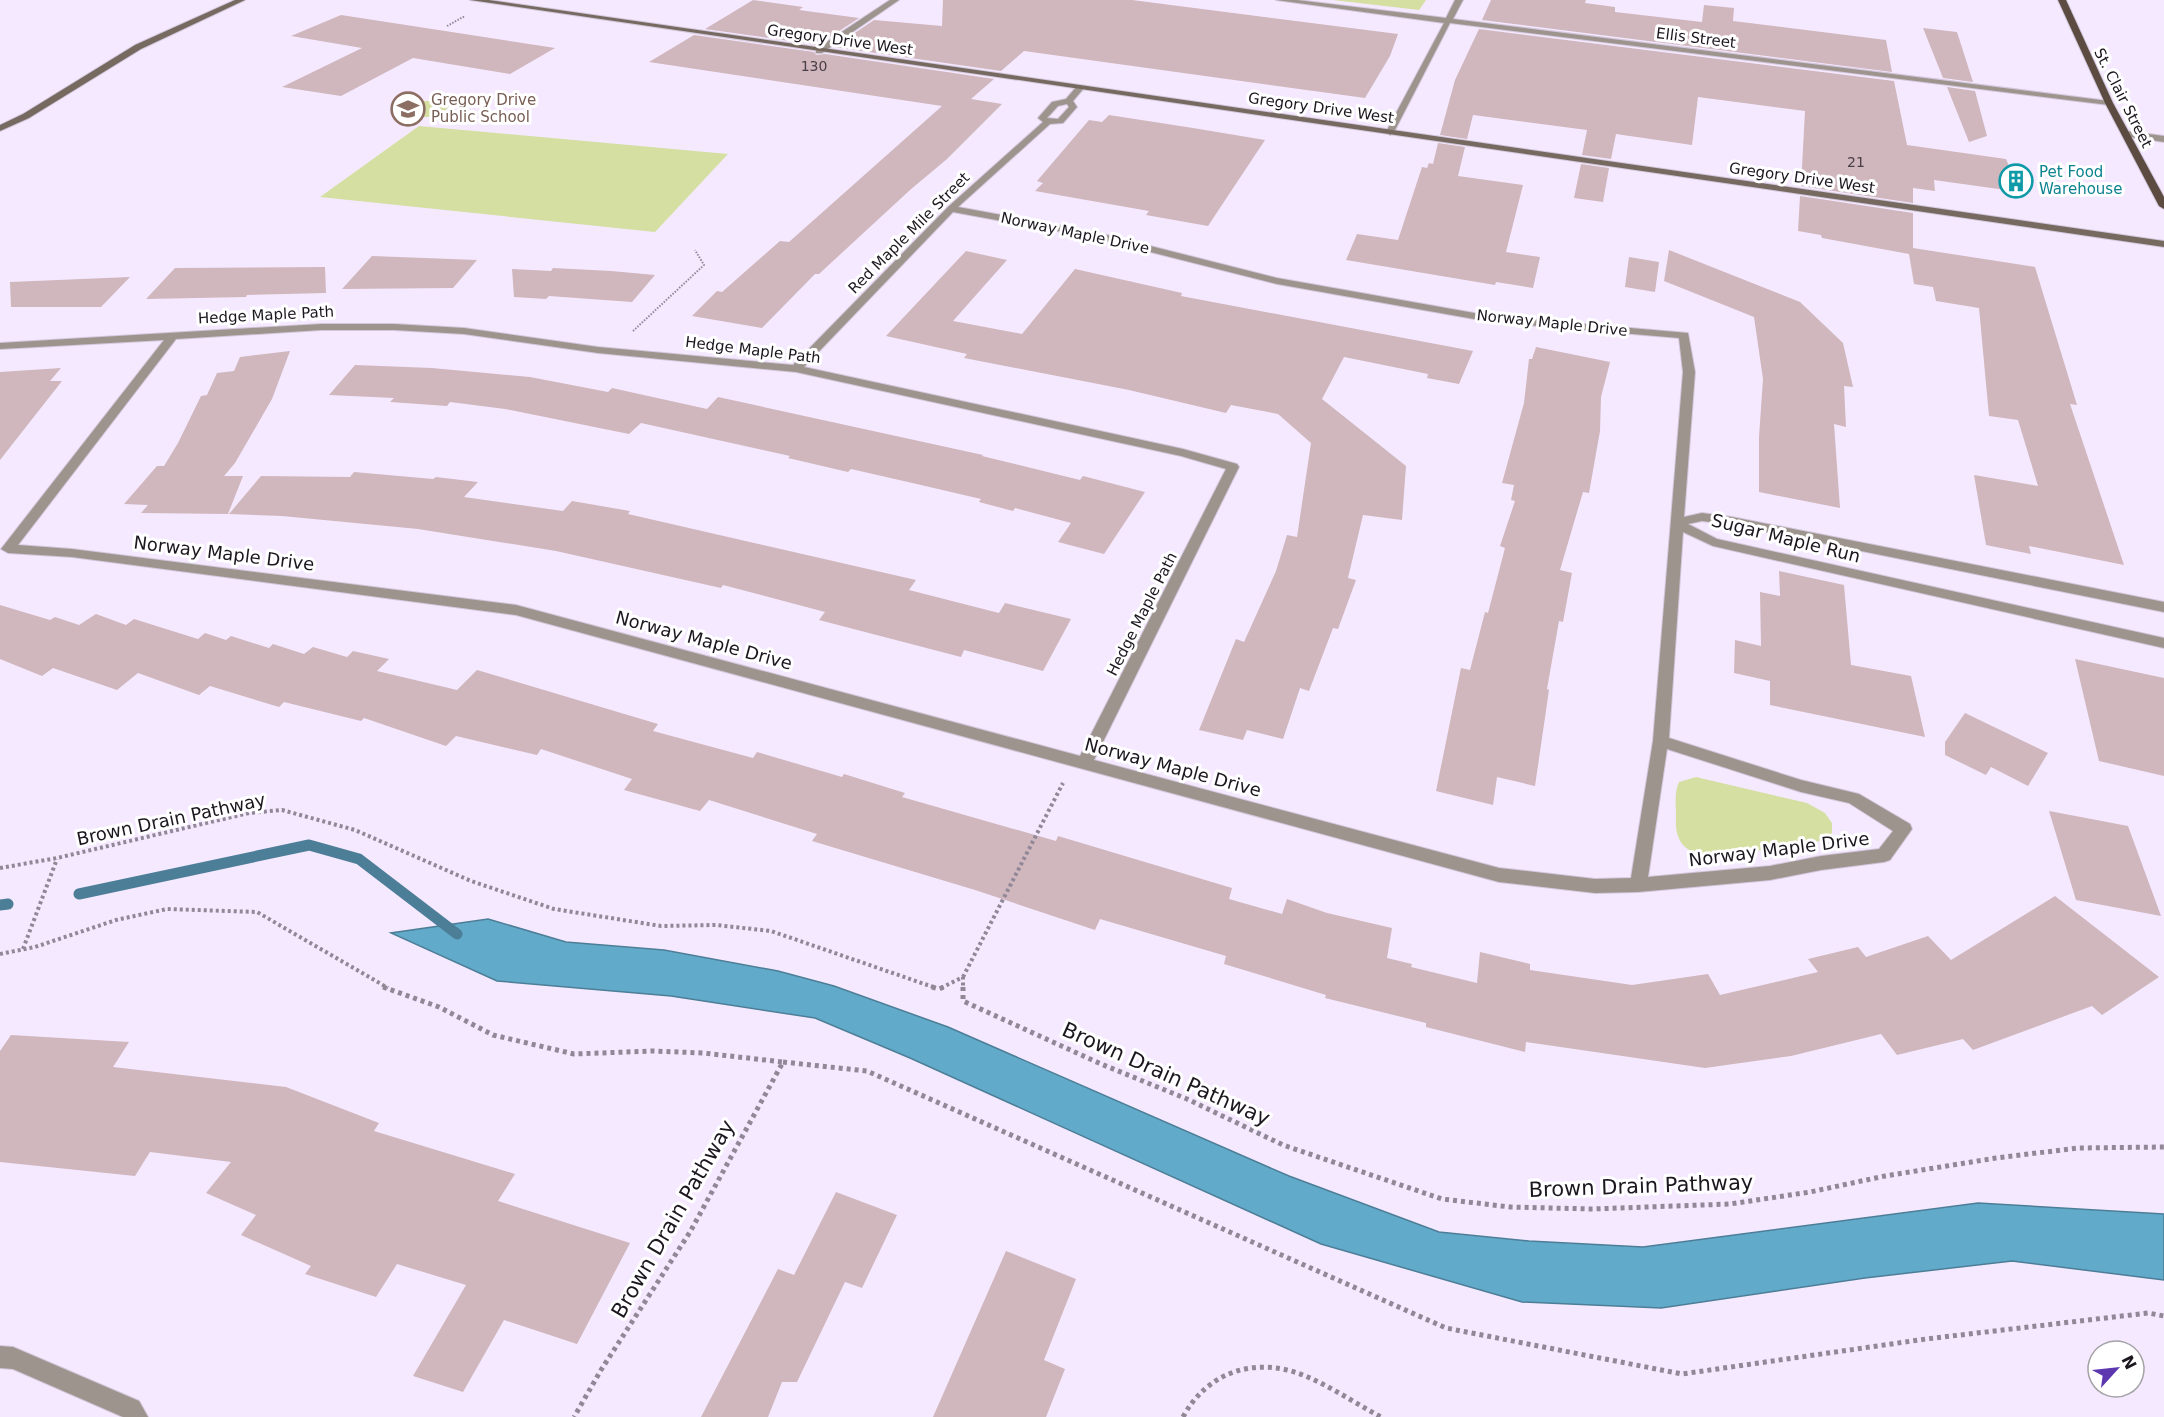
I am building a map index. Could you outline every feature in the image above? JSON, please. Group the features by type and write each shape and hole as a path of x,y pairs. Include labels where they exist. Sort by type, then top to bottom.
{"main road":[{"name":"St. Clair Street","path":"2062,0 2109,103 2164,206"}],"street":[{"path":"0,128 26,116 138,47 241,0"},
{"name":"Gregory Drive West","path":"474,0 2164,244"},
{"path":"819,51 895,0"},
{"name":"Ellis Street","path":"1280,0 2109,103"},
{"path":"1390,132 1459,0"},
{"name":"Red Maple Mile Street","path":"1048,122 1042,118 1055,104 1069,101 1080,88"},
{"name":"Red Maple Mile Street","path":"796,369 951,209 1048,122 1060,121 1073,107 1069,101"},
{"path":"2126,134 2164,139"},
{"name":"Norway Maple Drive","path":"951,209 1095,234 1277,281 1491,319 1684,335 1689,372 1661,741 1638,885"},
{"name":"Hedge Maple Path","path":"0,346 172,338 321,327 393,327 464,331 610,351 796,369 1183,453 1233,467 1079,762"},
{"name":"Norway Maple Drive","path":"172,338 8,549 72,553 516,610 1499,875 1595,886 1638,885 1770,873 1821,863 1884,855 1904,829 1853,798 1801,786 1661,741"},
{"name":"Sugar Maple Run","path":"1676,523 1702,517 1732,521 2164,607"},
{"name":"Sugar Maple Run","path":"1676,523 1713,542 2164,643"},
{"path":"0,1357 13,1358 131,1409 137,1417"}],"path":[{"path":"610,351 704,265 695,250"},
{"path":"963,977 1079,762"},
{"name":"Brown Drain Pathway","path":"0,868 57,858 249,813 282,810 355,830 471,881 554,909 661,926 716,925 771,932 939,989 963,977 963,1001 1101,1064 1187,1099 1283,1145 1442,1200 1510,1206 1592,1209 1730,1204 1810,1192 1885,1176 1996,1158 2078,1148 2164,1147"},
{"path":"23,949 57,858"},
{"path":"0,954 116,920 167,909 257,912 382,986 439,1007 493,1035 574,1054 653,1051 703,1053 867,1071 1446,1328 1683,1374 1926,1339 2148,1313 2164,1316"},
{"name":"Brown Drain Pathway","path":"574,1417 601,1370 690,1232 783,1062"},
{"path":"1183,1417 1202,1388 1219,1377 1245,1368 1270,1368 1299,1374 1381,1417"}],"green space":[{"path":"1333,0 1426,0 1419,10"},
{"path":"409,101 453,101 440,117 394,117"},
{"path":"419,126 728,154 655,232 320,197"},
{"path":"1696,777 1807,803 1825,813 1832,823 1832,833 1826,840 1755,851 1715,854 1689,850 1682,844 1677,832 1676,795 1679,782"}],"water":[{"path":"488,919 566,942 664,950 778,971 834,986 948,1027 1289,1176 1439,1232 1529,1241 1643,1247 1978,1203 2164,1214 2164,1280 2012,1261 1865,1278 1661,1308 1522,1302 1321,1244 910,1058 815,1018 671,996 497,981 391,933"}],"building":[{"path":"753,0 803,7 799,10 859,18 818,45 705,29"},
{"path":"943,0 1132,0 1398,34 1390,56 1365,98 1024,51 1001,71 834,47 874,20 942,26"},
{"path":"1491,0 1586,0 1585,3 1615,7 1615,12 1702,22 1704,5 1734,8 1733,21 1886,40 1892,72 1482,20"},
{"path":"341,15 555,48 510,74 413,58 341,96 282,87 362,48 291,36"},
{"path":"1923,28 1957,32 1973,82 1943,78"},
{"path":"1479,29 1894,81 1907,145 2006,159 2020,192 1934,180 1935,191 1913,188 1913,203 1801,186 1805,111 1698,97 1692,145 1616,134 1611,159 1582,155 1587,130 1473,115 1467,139 1440,135 1455,80"},
{"path":"694,35 814,52 816,55 825,54 994,79 971,99 1002,104 947,159 819,274 815,274 762,328 692,316 717,291 722,292 780,241 789,242 942,106 649,62"},
{"path":"1947,87 1975,91 1987,136 1969,142"},
{"path":"1109,115 1265,140 1208,226 1146,215 1149,211 1035,191 1043,183 1037,181 1089,120 1102,122"},
{"path":"1438,143 1465,147 1458,176 1523,185 1506,252 1540,257 1533,288 1496,282 1495,285 1346,260 1357,234 1398,240 1422,167 1427,168 1429,163 1433,164"},
{"path":"1581,164 1609,168 1603,202 1574,198"},
{"path":"1800,196 1913,213 1913,248 2035,267 2077,405 2070,404 2124,565 2029,546 2031,554 1986,545 1974,475 2038,486 2018,420 1989,416 1979,308 1936,301 1933,287 1914,284 1909,254 1822,238 1821,235 1798,231"},
{"path":"1669,250 1800,302 1843,343 1853,387 1844,386 1846,427 1834,424 1840,508 1759,492 1759,437 1763,379 1754,317 1664,281"},
{"path":"966,251 1007,260 953,321 1022,334 1075,269 1182,293 1181,296 1473,351 1459,384 1427,378 1428,374 1344,357 1322,399 1406,466 1402,520 1363,515 1348,578 1356,580 1338,629 1333,628 1309,691 1300,688 1283,739 1247,730 1243,740 1199,730 1236,639 1244,642 1276,571 1287,535 1297,537 1311,443 1278,414 1231,405 1226,413 1129,390 964,358 967,354 886,336"},
{"path":"372,256 477,260 453,288 342,289"},
{"path":"1629,257 1659,262 1655,292 1625,287"},
{"path":"325,267 326,293 146,299 175,268"},
{"path":"553,268 655,275 632,302 549,296 546,299 514,297 512,269 551,271"},
{"path":"130,277 101,307 11,307 10,282"},
{"path":"1536,347 1610,362 1601,397 1600,431 1589,493 1583,492 1560,570 1572,573 1563,622 1559,621 1547,689 1549,690 1535,786 1497,777 1493,805 1436,791 1461,668 1470,670 1505,548 1500,546 1515,501 1511,500 1514,485 1502,483 1524,403 1529,359 1532,359"},
{"path":"290,351 272,399 235,463 224,476 243,476 228,514 141,513 148,505 124,504 157,466 164,466 201,396 207,395 217,373 234,371 240,357"},
{"path":"355,365 432,368 530,377 608,392 612,388 707,409 718,397 983,455 1080,480 1083,476 1145,492 1104,554 1058,542 1071,523 1015,508 1013,511 979,502 981,499 921,485 851,469 848,472 788,458 790,456 641,423 629,434 505,409 450,402 447,406 390,402 394,398 329,395"},
{"path":"61,368 50,381 62,381 0,460 0,372"},
{"path":"354,472 478,482 464,497 563,511 572,501 630,511 628,514 916,580 909,590 999,613 1005,603 1071,619 1043,671 964,650 961,657 819,620 825,612 723,585 721,588 556,551 418,529 282,516 229,514 261,476 350,477"},
{"path":"1779,571 1844,585 1851,665 1911,676 1925,737 1770,705 1770,681 1734,673 1735,640 1761,646 1760,592 1780,596"},
{"path":"0,605 50,620 55,617 79,625 96,614 126,625 134,619 198,639 205,633 226,640 231,636 269,648 273,644 304,654 313,647 347,657 353,651 389,659 377,671 457,690 477,670 658,724 653,731 753,758 757,752 842,777 844,774 905,793 902,797 1056,841 1058,836 1232,888 1229,899 1282,914 1287,899 1327,913 1392,928 1387,958 1412,964 1411,967 1477,983 1480,952 1530,964 1530,970 1632,985 1708,974 1720,995 1818,972 1808,959 1858,947 1866,957 1928,936 1951,960 2055,896 2159,977 2102,1015 2092,1006 1973,1050 1963,1039 1897,1055 1881,1034 1791,1056 1705,1068 1526,1042 1525,1052 1426,1027 1426,1023 1325,998 1326,995 1224,964 1226,956 1100,919 1095,930 975,890 812,841 817,834 709,800 700,811 624,790 632,779 541,749 537,755 456,736 446,746 364,718 361,721 284,702 279,707 210,686 199,695 138,673 117,690 53,668 42,676 0,659"},
{"path":"2075,659 2164,678 2164,776 2099,761"},
{"path":"1965,713 2048,753 2028,786 1991,767 1986,775 1945,755 1945,742"},
{"path":"2049,811 2128,826 2161,916 2076,900"},
{"path":"11,1035 129,1042 113,1067 286,1087 379,1123 374,1131 515,1174 498,1201 630,1243 577,1344 504,1320 463,1392 413,1376 466,1285 397,1264 376,1297 305,1274 311,1266 241,1235 256,1215 206,1193 231,1162 150,1152 135,1176 0,1162 0,1051"},
{"path":"836,1192 897,1215 862,1288 845,1282 797,1382 782,1382 768,1417 701,1417 778,1269 794,1275"},
{"path":"1006,1251 1076,1279 1044,1360 1065,1369 1046,1417 933,1417"}],"waterway":[{"path":"79,894 309,845 359,859 457,934"},
{"path":"0,905 8,904"}],"place":[{"name":"Gregory Drive Public School","path":"408,109"},
{"name":"Pet Food Warehouse","path":"2016,181"}]}
